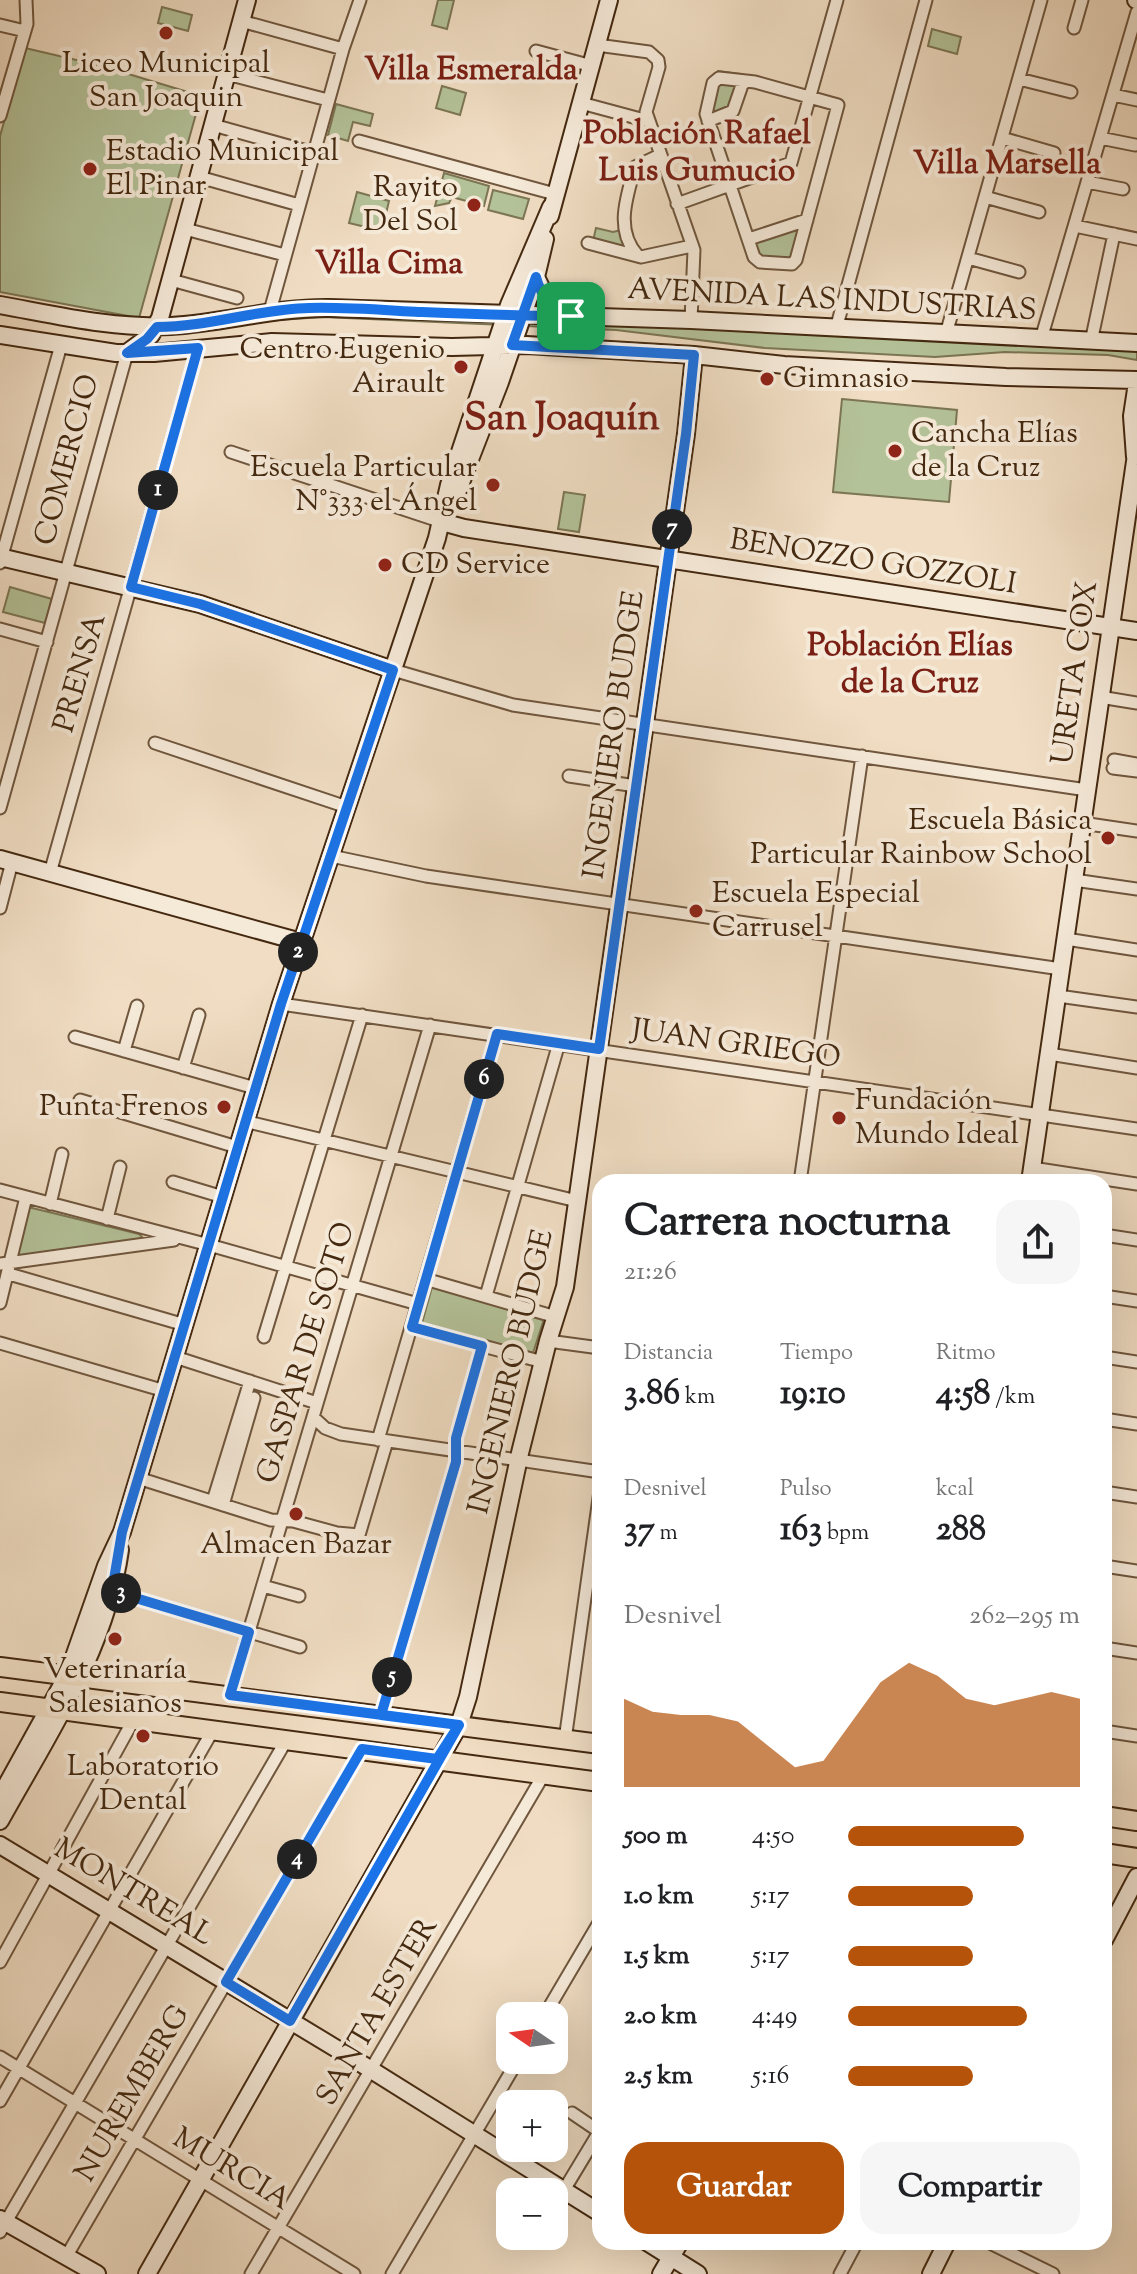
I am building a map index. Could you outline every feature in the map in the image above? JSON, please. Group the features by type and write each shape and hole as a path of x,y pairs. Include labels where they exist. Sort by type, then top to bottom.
{"main road":[{"path":"0,1667 134,1719 592,1781"},
{"path":"0,1702 65,1692 230,1695 592,1743"},
{"path":"1112,1817 1137,1821"},
{"path":"1112,1854 1137,1858"}],"street":[{"path":"0,116 5,82 25,31 26,0"},
{"path":"157,327 247,0"},
{"path":"270,311 328,100 360,0"},
{"path":"0,1797 97,1638 112,1591 122,1532 244,1121 442,522 449,485 504,346 553,200 609,0"},
{"path":"677,204 791,163 837,0"},
{"path":"836,329 926,0"},
{"path":"946,334 1041,0"},
{"path":"1074,28 1082,0"},
{"path":"1041,339 1113,95 1132,49 1137,12"},
{"path":"241,21 343,49"},
{"path":"0,25 25,31"},
{"path":"597,45 649,52 657,57 659,67 646,107 648,121 692,246 691,320"},
{"path":"536,51 592,66"},
{"path":"227,74 328,100"},
{"path":"1019,79 1071,92"},
{"path":"715,80 746,81 810,97 838,105 794,263 756,260 708,121 706,108 715,80"},
{"path":"708,121 733,111 746,81"},
{"path":"1113,95 1137,100"},
{"path":"581,103 648,121"},
{"path":"213,125 314,153"},
{"path":"1002,138 1054,153"},
{"path":"1100,138 1135,145"},
{"path":"359,141 553,200"},
{"path":"638,256 627,236 624,209 635,167 660,155"},
{"path":"199,177 299,205"},
{"path":"1087,182 1123,189"},
{"path":"985,197 1039,212"},
{"path":"514,316 536,277 553,200"},
{"path":"749,239 807,220"},
{"path":"1075,226 1137,239"},
{"path":"185,229 285,255"},
{"path":"1091,342 1114,234"},
{"path":"588,243 638,256 692,246"},
{"path":"968,258 1019,272"},
{"path":"536,277 547,300 571,316"},
{"path":"171,280 237,298"},
{"name":"AVENIDA LAS INDUSTRIAS","path":"0,305 99,323 157,327 270,311 354,308 691,320 1137,343"},
{"name":"COMERCIO","path":"0,808 127,353 147,339 157,327"},
{"name":"AVENIDA LAS INDUSTRIAS","path":"0,335 127,353 285,342 427,347 504,346 694,355 784,365 1137,382"},
{"path":"61,345 1,559 200,604 497,702 1087,790"},
{"name":"PRENSA","path":"50,873 198,348"},
{"name":"INGENIERO BUDGE","path":"147,2274 459,1725 472,1684 519,1461 548,1341 565,1287 689,409 694,355"},
{"name":"URETA COX","path":"1031,1174 1136,461 1132,416 1137,382"},
{"name":"BENOZZO GOZZOLI","path":"231,452 464,528 1137,631"},
{"path":"0,629 47,642"},
{"path":"1100,697 1137,703"},
{"path":"155,743 347,807"},
{"path":"801,1174 862,756"},
{"path":"1137,764 1114,764 1137,771"},
{"path":"569,776 636,786"},
{"path":"1083,819 1137,824"},
{"path":"1083,819 1137,831"},
{"path":"331,856 413,874 1061,969"},
{"path":"0,908 6,860 301,942"},
{"path":"1074,880 1137,889"},
{"path":"1066,939 1137,950"},
{"path":"1058,996 1137,1007"},
{"name":"JUAN GRIEGO","path":"281,1004 1137,1129"},
{"path":"124,1051 137,1006"},
{"path":"183,1068 199,1015"},
{"path":"264,1337 362,1015"},
{"name":"GASPAR DE SOTO","path":"230,1695 430,1025"},
{"path":"138,1478 282,1521 359,1535 418,1304 497,1034"},
{"path":"75,1037 255,1088"},
{"path":"486,1296 559,1043"},
{"path":"1050,1052 1137,1065"},
{"path":"80,1100 237,1147"},
{"path":"244,1121 577,1201"},
{"path":"50,1204 62,1154"},
{"path":"107,1219 120,1167"},
{"path":"173,1182 223,1197"},
{"path":"1112,1183 1137,1186"},
{"path":"1112,1184 1137,1186"},
{"path":"0,1190 418,1304"},
{"path":"0,1303 6,1267 26,1197"},
{"path":"1112,1236 1137,1240"},
{"path":"6,1267 183,1238"},
{"path":"6,1267 185,1325"},
{"path":"425,1279 556,1317"},
{"path":"1112,1297 1137,1301"},
{"path":"412,1327 543,1362"},
{"path":"548,1341 592,1347"},
{"path":"0,1343 165,1391"},
{"path":"381,1715 456,1462 456,1438 482,1346"},
{"path":"175,1357 317,1403"},
{"path":"1112,1358 1137,1362"},
{"path":"218,1503 244,1415 250,1381"},
{"path":"244,1415 254,1398"},
{"path":"313,1417 335,1432 592,1471"},
{"path":"1112,1420 1137,1424"},
{"path":"1112,1493 1137,1497"},
{"path":"0,1821 65,1692 106,1566 122,1532"},
{"path":"565,1740 592,1548"},
{"path":"1112,1567 1137,1571"},
{"path":"263,1586 299,1596"},
{"path":"112,1591 300,1647"},
{"path":"1112,1649 1137,1653"},
{"path":"0,1962 134,1719"},
{"path":"0,2101 213,1730"},
{"path":"1112,1732 1137,1736"},
{"path":"97,2274 2,2224 287,1739"},
{"name":"NUREMBERG","path":"66,2257 362,1749"},
{"name":"SANTA ESTER","path":"251,2274 544,1774"},
{"name":"MONTREAL","path":"0,1845 544,2178"},
{"path":"1112,1925 1137,1877"},
{"path":"552,2002 592,1935"},
{"name":"MURCIA","path":"0,2057 354,2274"},
{"path":"392,2274 510,2074"},
{"path":"572,2113 592,2127"},
{"path":"568,2184 592,2145"},
{"name":"MONTREAL","path":"568,2193 592,2208"},
{"path":"660,2250 698,2274"},
{"path":"661,2274 675,2250"},
{"path":"840,2274 853,2250"},
{"path":"931,2274 943,2250"},
{"path":"1004,2250 1053,2274"}],"green space":[{"path":"438,0 454,0 447,29 432,25"},
{"path":"162,7 192,15 188,31 158,23"},
{"path":"932,29 961,37 957,54 928,46"},
{"name":"Estadio Municipal El Pinar","path":"25,48 102,66 201,96 139,318 0,292 0,136"},
{"path":"718,71 741,74 729,110 709,115 707,106"},
{"path":"442,86 466,93 460,115 436,108"},
{"path":"336,104 373,114 370,126 353,122 348,141 328,135"},
{"path":"444,173 489,186 484,206 452,197 449,203 435,206"},
{"path":"493,190 529,199 523,219 488,210"},
{"path":"357,192 389,201 382,231 349,223"},
{"path":"801,225 794,258 758,259 754,244 757,239"},
{"path":"596,228 613,232 621,230 628,249 593,241"},
{"path":"293,312 564,325 620,322 1137,347 1137,360 1108,355 1005,352 935,357 765,348 616,330 323,317 264,321 173,334 171,331"},
{"name":"Cancha Elías de la Cruz","path":"842,399 957,410 949,502 833,492"},
{"path":"564,492 585,495 579,532 558,529"},
{"path":"10,587 52,599 45,623 3,612"},
{"path":"28,1207 139,1234 145,1240 14,1256"},
{"path":"432,1287 544,1319 533,1353 422,1323"}],"place":[{"name":"Liceo Municipal San Joaquin","path":"166,33"},
{"name":"Estadio Municipal El Pinar","path":"90,169"},
{"name":"Rayito Del Sol","path":"474,205"},
{"name":"Centro Eugenio Airault","path":"461,367"},
{"name":"Gimnasio","path":"767,379"},
{"name":"Cancha Elías de la Cruz","path":"895,451"},
{"name":"Escuela Particular N°333 el Ángel","path":"493,485"},
{"name":"CD Service","path":"385,565"},
{"name":"Escuela Básica Particular Rainbow School","path":"1108,838"},
{"name":"Escuela Especial Carrusel","path":"696,911"},
{"name":"Punta Frenos","path":"224,1107"},
{"name":"Fundación Mundo Ideal","path":"839,1118"},
{"name":"Almacen Bazar","path":"296,1514"},
{"name":"Veterinaría Salesianos","path":"115,1639"},
{"name":"Laboratorio Dental","path":"143,1736"}],"district":[{"name":"Villa Esmeralda","path":"471,71"},
{"name":"Población Rafael Luis Gumucio","path":"697,154"},
{"name":"Villa Marsella","path":"1007,165"},
{"name":"Villa Cima","path":"389,265"},
{"name":"San Joaquín","path":"562,420"},
{"name":"Población Elías de la Cruz","path":"910,666"}],"route":[{"path":"571,316 523,316 463,314 354,308 289,309 157,327 147,339 127,353 198,348 131,587 200,604 393,670 244,1121 122,1532 112,1591 249,1632 230,1695 459,1725 437,1759 362,1749 226,1982 290,2021 459,1725 381,1715 456,1462 456,1438 482,1346 412,1327 497,1034 599,1049 686,434 694,355 512,345 523,316 536,277 547,300 571,316"}]}
